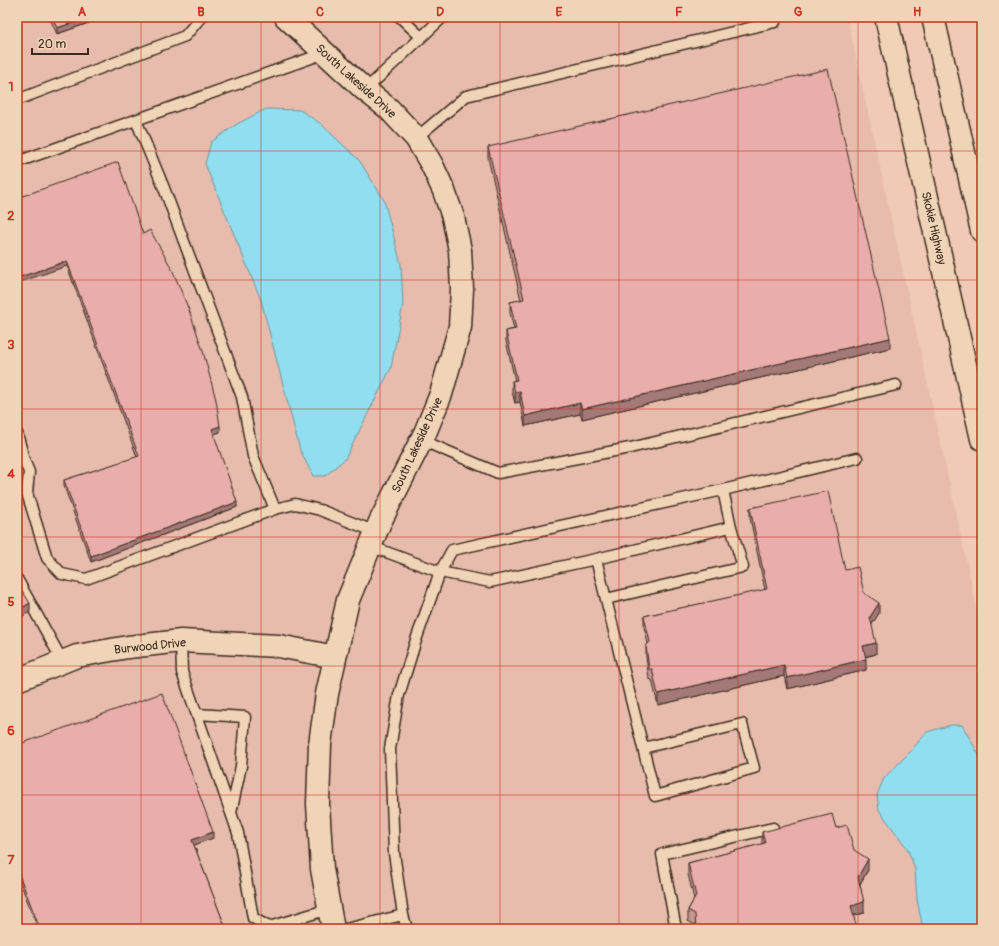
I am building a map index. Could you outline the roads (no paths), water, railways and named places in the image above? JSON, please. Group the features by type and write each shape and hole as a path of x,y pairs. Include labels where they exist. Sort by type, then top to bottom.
{"main road":[{"name":"South Lakeside Drive","path":"286,17 365,90 389,108 416,138 432,165 453,217 460,250 462,289 460,327 441,394 421,440 373,539 348,600 327,694 320,744 318,804 322,869 331,919"},
{"name":"Skokie Highway","path":"886,17 982,439"},
{"path":"933,17 982,231"},
{"name":"Burwood Drive","path":"17,680 77,656 128,646 181,641 279,646 335,657"}],"lane":[{"path":"17,100 184,36 201,17"},
{"path":"400,17 421,37"},
{"path":"365,90 443,17"},
{"path":"416,138 466,96 775,22"},
{"path":"17,162 324,53"},
{"path":"136,120 164,188 242,397 253,456 274,509"},
{"path":"421,440 498,473 630,448 896,386"},
{"path":"17,433 24,460 29,472 27,493 47,558 62,574 86,580 274,509 295,504 320,510 373,539 440,572 490,582 731,527"},
{"path":"407,929 403,915 394,853 390,749 399,695 416,640 440,572 452,550 723,490 857,458"},
{"path":"606,599 743,567 731,527 723,490"},
{"path":"596,559 643,748 655,796 754,768 742,724 643,748"},
{"path":"17,579 62,662"},
{"path":"181,641 182,672 238,833 254,918 269,927 331,919"},
{"path":"197,714 245,717 241,766 232,813"},
{"path":"676,929 662,854 773,828"},
{"path":"346,929 403,915"}],"water":[{"path":"266,109 300,110 320,123 359,160 384,200 401,264 403,304 391,368 345,459 325,476 313,476 300,450 261,300 205,164 211,142 237,124"},
{"path":"951,725 962,725 982,760 982,929 923,929 917,900 915,869 907,848 879,810 877,795 884,778 927,732"}]}
